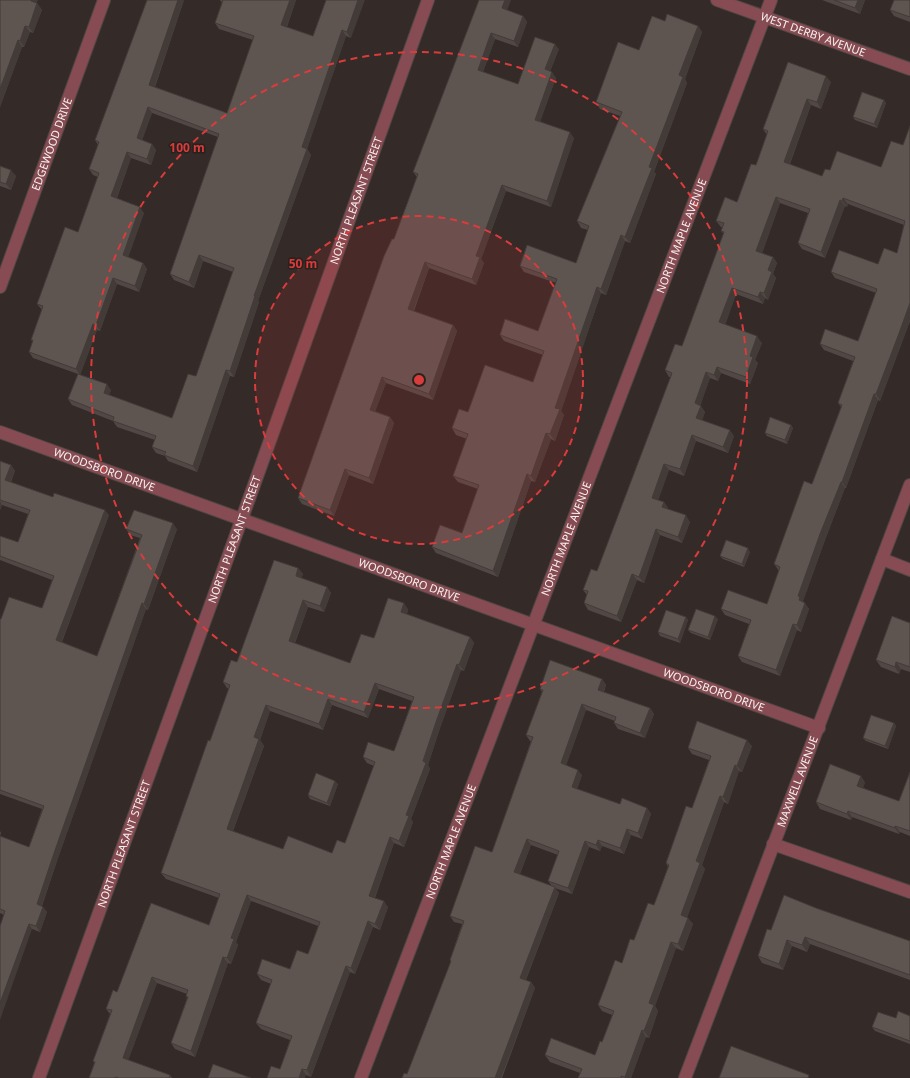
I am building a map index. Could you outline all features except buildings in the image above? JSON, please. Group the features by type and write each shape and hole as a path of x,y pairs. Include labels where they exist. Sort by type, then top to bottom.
{"street":[{"name":"EDGEWOOD DRIVE","path":"0,287 104,0"},
{"name":"NORTH PLEASANT STREET","path":"39,1078 242,520 428,0"},
{"name":"WEST DERBY AVENUE","path":"717,0 910,69"},
{"name":"NORTH MAPLE AVENUE","path":"361,1078 771,0"},
{"name":"WOODSBORO DRIVE","path":"0,432 819,728"},
{"name":"MAXWELL AVENUE","path":"685,1078 819,728 910,484"},
{"path":"882,559 910,570"},
{"path":"774,844 910,892"}]}
